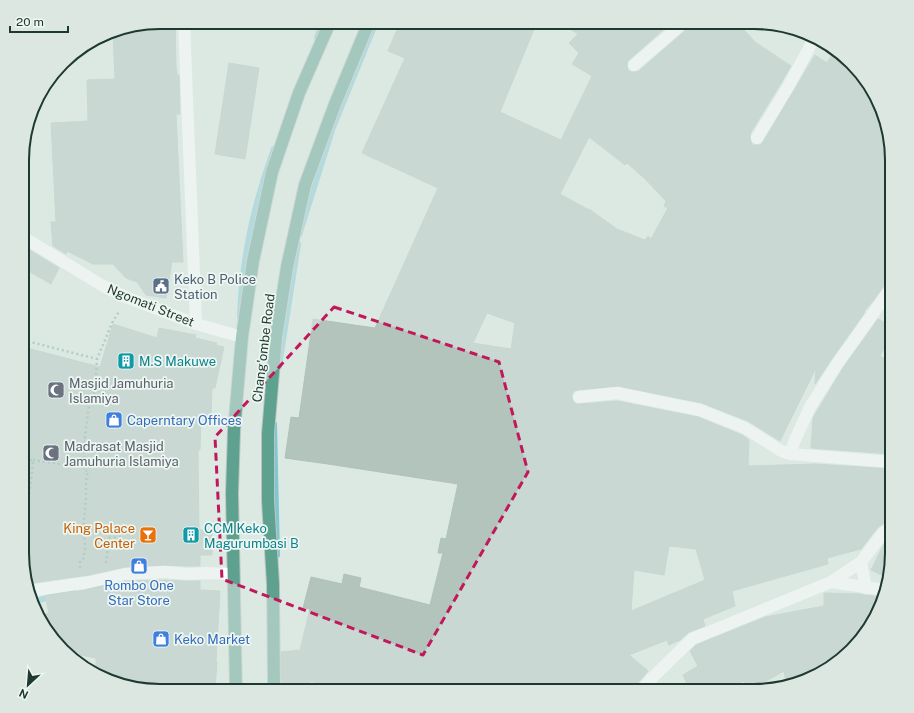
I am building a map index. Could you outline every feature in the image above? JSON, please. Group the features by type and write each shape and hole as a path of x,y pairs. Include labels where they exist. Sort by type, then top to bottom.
{"main road":[{"name":"Chang'ombe Road","path":"236,684 232,493 234,438 242,337 253,261 272,172 299,93 327,29"},
{"name":"Chang'ombe Road","path":"274,684 273,584 268,501 268,433 276,338 287,267 305,185 335,104 366,29"}],"street":[{"path":"184,29 196,324"},
{"path":"634,65 676,29"},
{"path":"757,138 788,87 812,43"},
{"name":"Ngomati Street","path":"29,241 103,286 128,298 196,324 242,337"},
{"path":"790,454 810,407 885,297"},
{"path":"579,397 617,394 700,410 744,428 781,451 790,454 885,461"},
{"path":"647,684 692,639 831,582 861,562 885,531"},
{"path":"861,562 866,588"},
{"path":"34,590 90,582 126,574 164,572 188,574 233,574"},
{"path":"831,582 879,589"}],"path":[{"path":"80,574 80,561 83,559 85,551 84,518 88,471 84,470 84,444 90,405 94,391 97,359 113,321 128,298"},
{"path":"29,342 97,359"},
{"path":"29,460 85,466"},
{"path":"29,493 33,460"},
{"path":"106,565 109,538 122,537"}],"highlighted area":[{"path":"334,307 499,362 528,472 423,655 222,579 215,437"}],"building":[{"path":"151,29 175,29 176,67 177,75 179,75 180,114 176,114 183,262 172,262 166,298 146,295 137,282 126,278 113,264 93,264 67,251 66,254 53,246 51,222 56,222 51,123 88,121 87,80 115,79 113,38"},
{"path":"397,29 534,29 500,112 561,140 592,76 572,64 579,53 569,43 578,34 570,29 664,29 629,60 627,63 628,70 635,72 639,71 686,29 743,29 755,42 791,66 750,134 753,145 760,145 763,142 815,55 827,63 832,55 852,74 863,87 875,110 885,151 885,284 864,311 865,312 815,384 816,368 780,441 748,421 702,403 618,386 574,391 572,398 576,404 617,401 698,417 742,435 749,440 748,466 816,464 885,469 885,523 878,527 861,549 827,558 828,564 732,591 735,606 703,619 705,626 689,632 680,640 669,645 667,640 629,655 648,671 637,684 320,684 310,681 310,684 282,684 281,652 300,650 310,609 303,608 311,577 342,584 344,574 361,578 359,587 430,605 443,553 438,553 441,538 446,539 458,484 285,458 291,417 299,418 313,319 375,328 438,188 362,153 405,58 388,51","holes":["589,137 625,165 627,163 666,201 664,206 668,208 651,239 648,236 645,240 617,229 589,209 560,194","487,313 515,323 511,349 473,343","669,546 696,549 705,580 631,611 634,570 664,575"]},
{"path":"229,63 259,68 245,159 215,154"},
{"path":"29,250 59,268 51,284 29,271"},
{"path":"878,319 885,322 885,347 880,356 885,358 885,453 811,448 813,418 843,368"},
{"path":"113,324 157,338 159,328 196,335 195,338 217,343 216,345 224,347 215,388 212,388 211,416 201,415 200,450 198,450 199,530 212,530 212,555 200,555 200,566 164,565 125,567 89,575 32,583 29,562 29,349 100,367"},
{"path":"885,543 885,562 883,575 871,570"},
{"name":"Keko Market","path":"127,581 200,581 200,590 220,591 215,684 151,684 110,674 96,667 96,658 78,655 74,651 56,633 45,614 49,613 45,596 91,589"},
{"path":"824,593 860,594 877,596 863,626 852,639 827,662 804,674 786,680 784,671 761,684 745,684 744,681 738,684 687,684 683,675 698,666 690,651 696,645 765,617 824,606"}],"waterway":[{"path":"317,38 320,29"},
{"path":"299,235 333,127 373,29"},
{"path":"240,316 243,273 250,231 274,149"},
{"path":"279,366 298,244"},
{"path":"274,424 277,555"},
{"path":"90,588 124,583"},
{"path":"38,600 73,590"}],"place":[{"name":"Keko B Police Station","path":"161,286"},
{"name":"M.S Makuwe","path":"126,361"},
{"name":"Masjid Jamuhuria Islamiya","path":"56,390"},
{"name":"Caperntary Offices","path":"114,420"},
{"name":"Madrasat Masjid Jamuhuria Islamiya","path":"51,453"},
{"name":"King Palace Center","path":"148,535"},
{"name":"CCM Keko Magurumbasi B","path":"191,535"},
{"name":"Rombo One Star Store","path":"139,566"},
{"name":"Keko Market","path":"161,639"}]}
